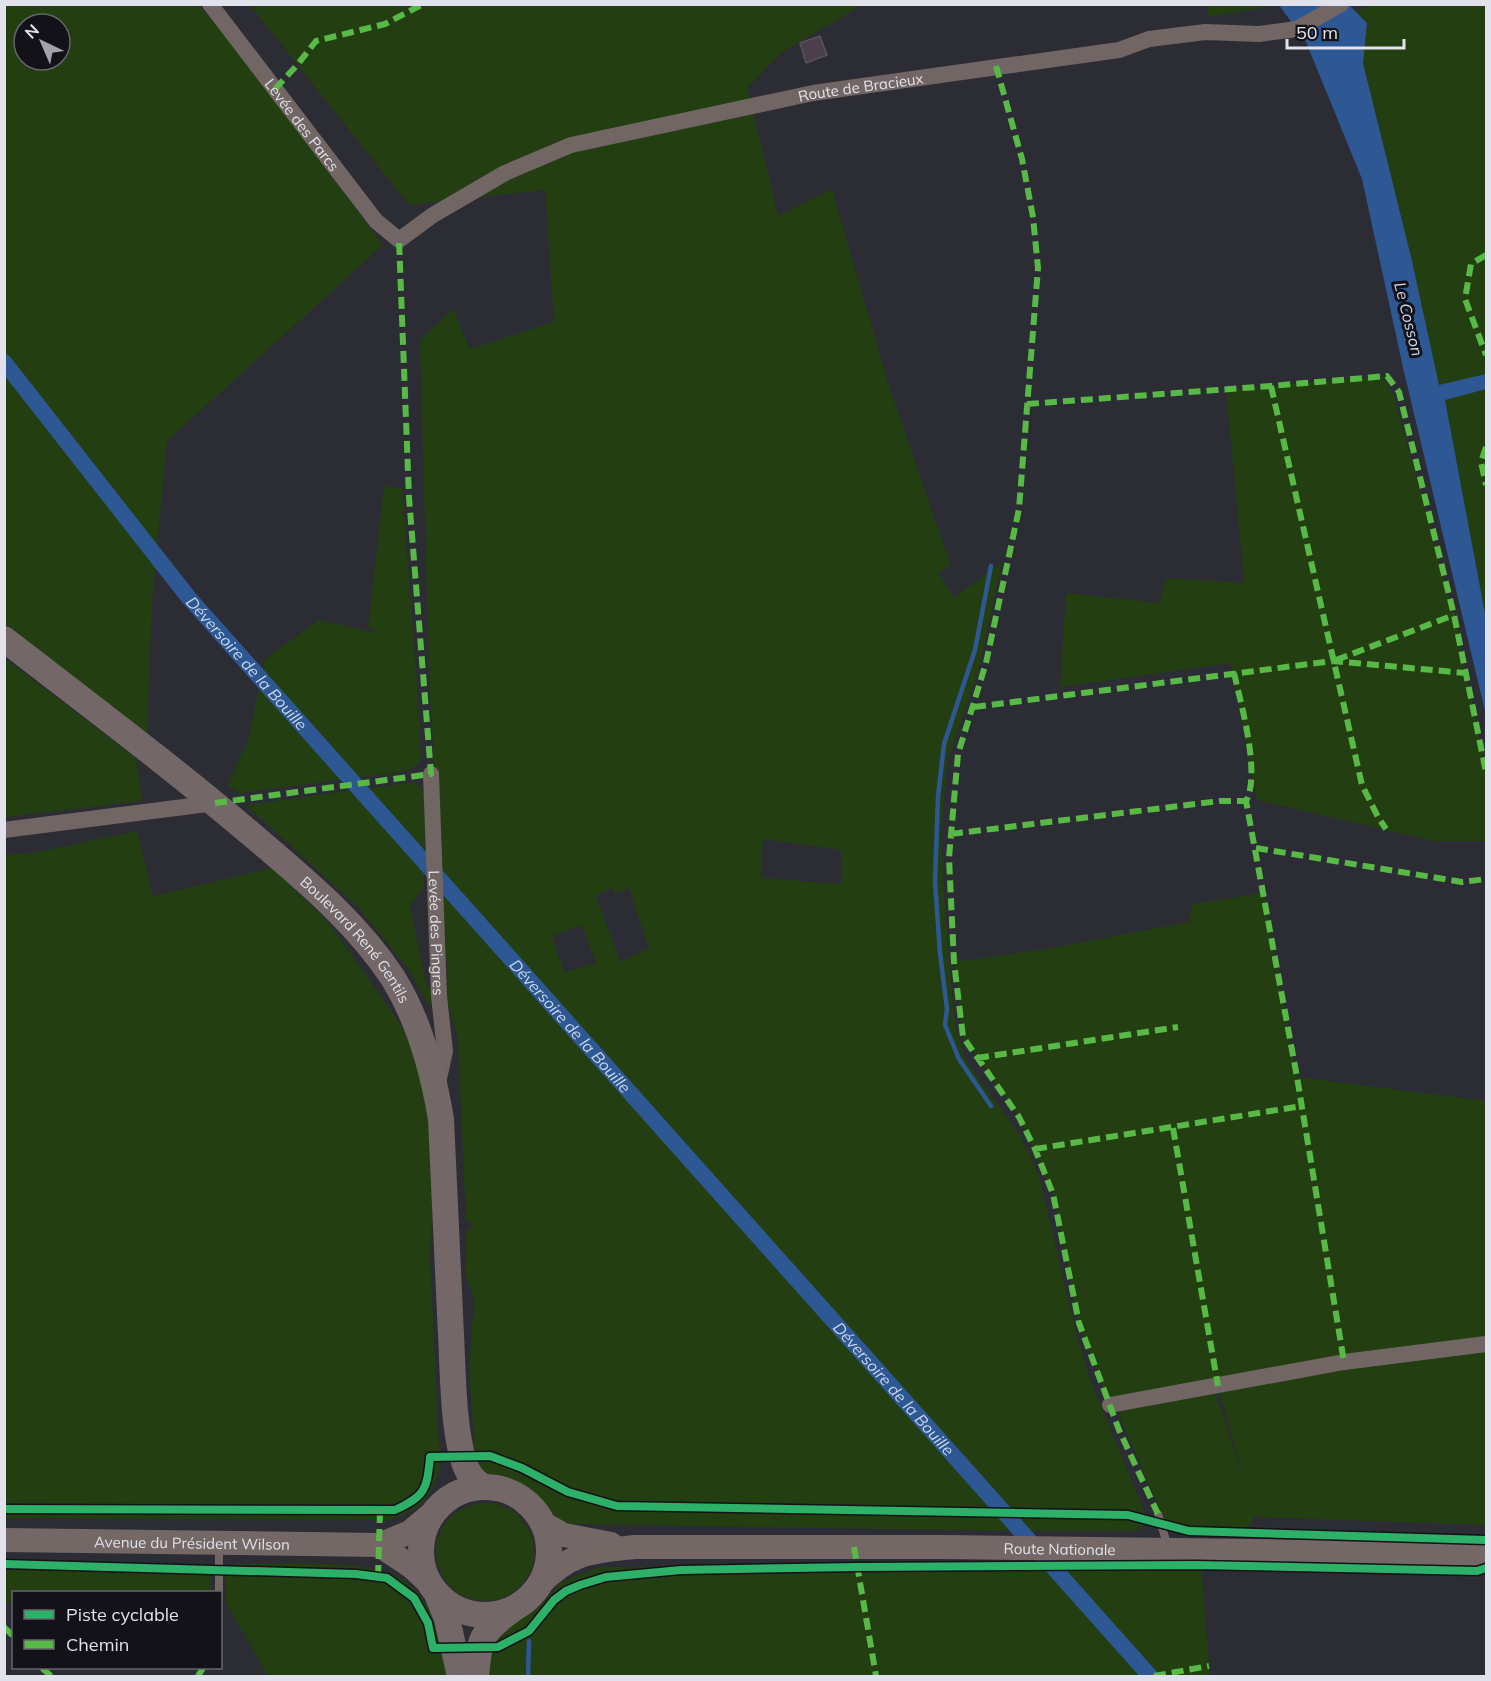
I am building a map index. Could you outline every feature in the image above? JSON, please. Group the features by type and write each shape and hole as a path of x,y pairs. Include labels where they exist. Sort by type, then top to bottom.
{"main road":[{"name":"Boulevard René Gentils","path":"4,639 215,803 321,894 370,946 394,979 411,1014 436,1090 441,1119 453,1378 462,1456 468,1473 483,1487"},
{"name":"Boulevard René Gentils","path":"437,1508 448,1473 453,1378"},
{"path":"460,1677 447,1619 421,1558 422,1539 424,1530 437,1508 465,1490 483,1487 501,1489 518,1496 532,1508 542,1523 549,1545 549,1558 539,1585 528,1598 493,1624 483,1636 479,1646 476,1677"},
{"name":"Avenue du Président Wilson","path":"4,1540 379,1545 410,1532 437,1508"},
{"name":"Route Nationale","path":"542,1523 564,1536 634,1547"},
{"path":"379,1545 412,1567 450,1605 467,1613 491,1615 515,1608"},
{"name":"Route Nationale","path":"539,1585 563,1563 580,1556 634,1547 944,1547 1486,1554"}],"street":[{"name":"Levée des Parcs","path":"210,4 376,221 399,240"},
{"name":"Route de Bracieux","path":"399,240 433,215 505,173 571,145 813,93 1119,50 1149,39 1205,32 1259,34 1297,30 1341,4"},
{"name":"Levée des Pingres","path":"432,774 439,996 445,1051 436,1090"},
{"path":"4,830 215,803"},
{"path":"1110,1406 1344,1362 1486,1344"}],"lane":[{"path":"1158,1514 1169,1551"},
{"path":"219,1543 219,1591"}],"green space":[{"path":"1206,4 1277,5 1209,17"},
{"path":"4,5 198,5 228,38 383,245 167,441 152,602 147,735 5,623"},
{"path":"250,5 862,5 781,53 747,88 778,216 832,189 888,383 951,566 938,572 954,598 1002,562 978,672 947,761 941,834 955,1025 965,1059 1021,1137 1033,1162 1041,1184 1074,1325 1089,1377 1142,1506 1146,1518 1142,1528 1135,1531 1010,1531 570,1524 556,1520 532,1493 512,1479 485,1472 478,1466 475,1455 469,1370 474,1299 465,1273 466,1230 471,1230 471,1220 466,1221 458,1040 449,1006 430,1002 431,1009 408,968 358,907 246,805 415,782 425,793 424,887 410,906 427,988 448,985 429,676 420,340 453,309 470,349 554,322 545,190 409,205","holes":["763,839 841,850 841,884 761,878","612,888 615,894 629,888 649,948 620,962 596,895","582,925 596,963 564,972 552,936"]},
{"path":"1370,5 1486,5 1486,374 1439,386 1412,261 1363,63 1367,23 1356,12"},
{"path":"1382,376 1394,396 1454,615 1486,769 1486,841 1434,841 1257,800 1231,663 1060,687 1066,593 1159,603 1166,578 1244,583 1226,390"},
{"path":"1486,389 1486,619 1445,399"},
{"path":"384,486 402,488 421,761 408,771 239,793 227,785 248,741 265,659 319,620 381,634 368,627"},
{"path":"4,658 136,758 142,801 5,817"},
{"path":"137,831 153,896 272,868 328,922 399,1022 417,1055 434,1156 430,1259 440,1466 433,1487 424,1502 400,1516 388,1520 5,1518 4,855 33,853"},
{"path":"1264,893 1297,1077 1486,1101 1486,1525 1254,1517 1244,1535 1186,1534 1175,1530 1164,1519 1119,1415 1122,1408 1215,1391 1246,1487 1218,1386 1110,1405 1079,1323 1053,1194 1019,1117 963,1037 954,962 1046,949 1189,922 1192,904"},
{"path":"485,1503 504,1507 520,1517 530,1533 534,1552 530,1571 520,1587 504,1597 485,1601 466,1597 450,1587 440,1571 436,1552 440,1533 450,1517 466,1507"},
{"path":"5,1563 203,1565 210,1573 211,1591 12,1591 12,1603 5,1602"},
{"path":"234,1564 323,1564 371,1569 391,1574 411,1586 431,1611 440,1635 447,1676 268,1676 226,1603 225,1573"},
{"path":"1201,1565 1210,1676 484,1676 496,1631 538,1608 561,1582 599,1567"}],"water":[{"name":"Le Cosson","path":"1279,5 1349,5 1367,23 1363,63 1412,261 1439,385 1486,374 1486,389 1445,400 1486,619 1486,715 1404,372 1362,179 1306,42"}],"building":[{"path":"820,36 827,55 806,63 800,43"}],"waterway":[{"name":"Déversoire de la Bouille","path":"4,362 189,598 1150,1676"},
{"path":"991,566 975,650 944,744 938,797 935,881 947,1009 945,1025 959,1059 991,1106"},
{"path":"528,1676 529,1641"}],"marked path":[{"path":"275,89 316,41 385,24 423,4"},
{"path":"996,66 1022,159 1033,217 1038,268 1019,509 986,663 958,754 949,858 954,962 963,1037 1019,1117 1035,1149 1053,1194 1079,1323 1119,1430 1158,1514"},
{"path":"215,803 431,774 409,497 399,240"},
{"path":"1486,255 1471,264 1465,299 1486,355"},
{"path":"1027,404 1387,376 1399,392 1454,615 1486,772"},
{"path":"1271,386 1362,785 1386,829"},
{"path":"1486,447 1481,462 1486,485"},
{"path":"1336,660 1454,615"},
{"path":"974,707 1333,661 1465,673"},
{"path":"1234,673 1251,757 1250,789 1246,801 1297,1077 1344,1362"},
{"path":"951,834 1220,801 1246,801"},
{"path":"1256,848 1462,882 1486,879"},
{"path":"977,1058 1178,1027"},
{"path":"1035,1149 1302,1106"},
{"path":"1173,1128 1218,1386"},
{"path":"378,1577 380,1511"},
{"path":"854,1547 876,1676"},
{"path":"4,1627 12,1635"},
{"path":"1154,1676 1209,1666"},
{"path":"43,1669 51,1676"},
{"path":"198,1676 202,1669"}],"cycle path":[{"path":"4,1509 395,1510 413,1500 423,1491 430,1457 490,1456 522,1468 568,1492 617,1506 1128,1515 1189,1531 1486,1540"},
{"path":"4,1564 356,1574 387,1578 414,1598 428,1623 433,1648 498,1647 529,1631 554,1600 580,1585 606,1577 681,1570 1196,1565 1477,1571 1486,1568"}]}
